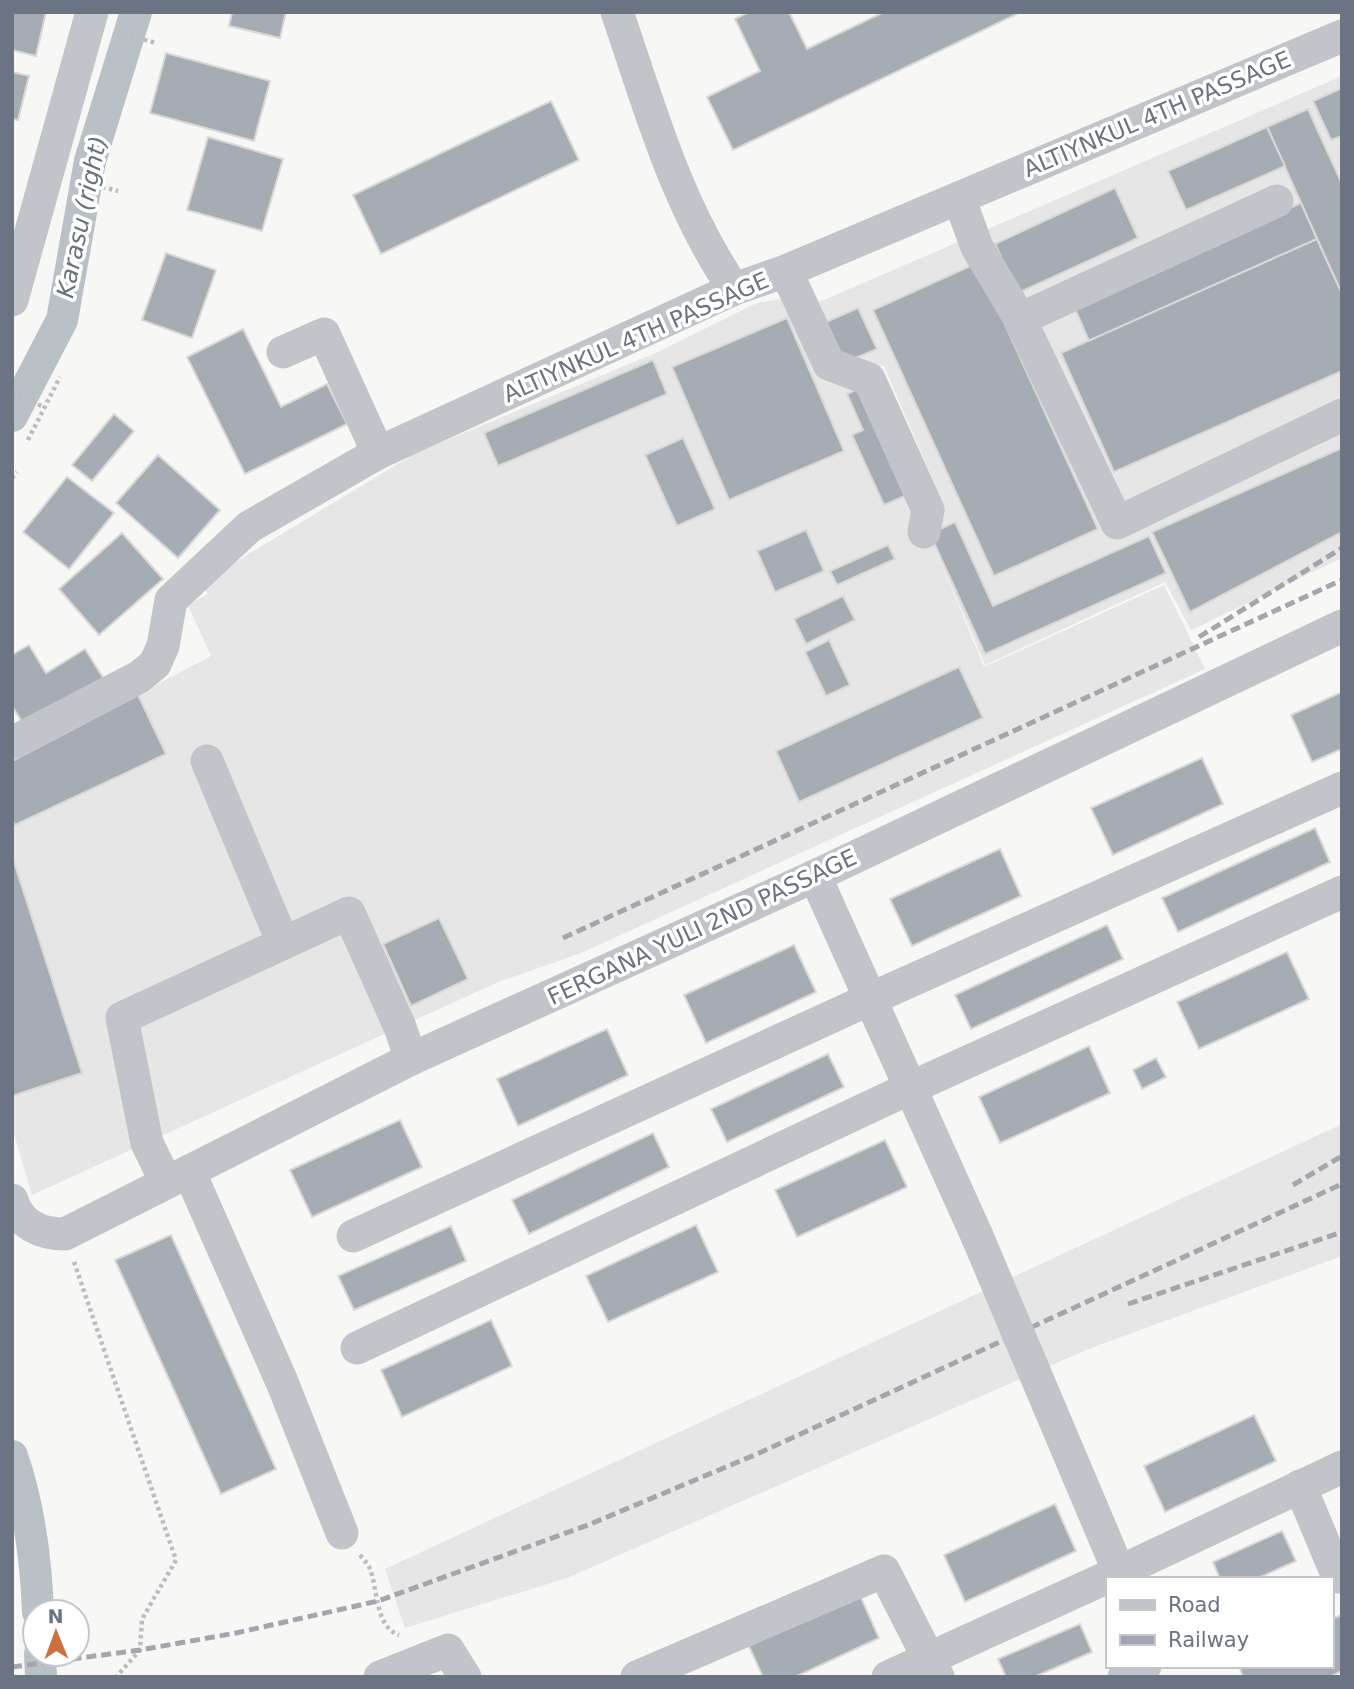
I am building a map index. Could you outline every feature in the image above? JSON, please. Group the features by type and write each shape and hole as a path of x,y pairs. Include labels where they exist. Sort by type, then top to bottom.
{"street":[{"path":"617,12 675,180 714,259 734,289"},
{"path":"12,300 91,18"},
{"name":"ALTIYNKUL 4TH PASSAGE","path":"12,743 147,671 155,664 163,646 171,600 249,527 378,453 734,289 786,271 1342,36"},
{"path":"959,198 977,247 1020,319 1117,523 1342,415"},
{"path":"1020,319 1277,201"},
{"path":"786,271 829,364 869,379 928,510 924,532"},
{"path":"283,352 324,334 378,453"},
{"name":"FERGANA YULI 2ND PASSAGE","path":"65,1234 411,1059 815,876 1342,626"},
{"path":"207,761 283,943"},
{"path":"353,1236 870,999 1342,788"},
{"path":"815,876 977,1236 1119,1572"},
{"path":"357,1348 910,1088 1342,892"},
{"path":"342,1533 282,1382 177,1176 147,1143 122,1018 349,913 400,1027 411,1059"},
{"path":"12,1200 19,1215 26,1222 45,1232 65,1234"},
{"path":"1109,1577 1119,1572 1167,1565 1300,1486 1342,1467"},
{"path":"1300,1486 1337,1578"},
{"path":"637,1677 884,1571 933,1668"},
{"path":"888,1677 933,1668 1106,1579"},
{"path":"380,1677 449,1650 465,1677"},
{"path":"1124,1677 1141,1668"}],"path":[{"path":"91,18 156,43"},
{"path":"47,173 118,191"},
{"path":"28,439 60,377"},
{"path":"12,394 44,407"},
{"path":"12,478 17,472"},
{"path":"65,1234 176,1560 142,1619 140,1650 116,1677"},
{"path":"342,1533 370,1566 384,1624 390,1632 402,1636"}],"shaded area":[{"path":"1342,76 1342,558 1191,630 1165,582 985,665 932,541 984,667 1164,585 1205,669 581,953 496,983 32,1195 12,1127 12,761 211,656 188,605 208,594 202,582 416,453 658,352 757,303 786,298 817,363 863,386 927,528 940,497 884,366 846,368 837,363 810,306"},
{"path":"1342,1124 1342,1256 1091,1348 567,1578 405,1628 385,1569"}],"building":[{"path":"12,12 46,12 36,56 12,50"},
{"path":"232,12 286,12 280,38 229,26"},
{"path":"749,12 789,12 807,49 884,12 1021,12 733,150 707,97 760,71 735,19"},
{"path":"166,53 270,81 254,141 150,113"},
{"path":"12,72 29,76 18,120 12,119"},
{"path":"1342,88 1342,136 1331,140 1313,101"},
{"path":"551,101 579,160 381,254 353,195"},
{"path":"1308,109 1342,184 1342,294 1267,127"},
{"path":"1267,127 1285,166 1186,210 1168,171"},
{"path":"208,137 283,159 262,231 187,210"},
{"path":"1115,188 1138,238 1018,293 995,244"},
{"path":"1301,203 1317,239 1089,341 1073,304"},
{"path":"1317,239 1342,294 1342,371 1114,472 1061,353"},
{"path":"166,253 216,270 192,338 142,320"},
{"path":"977,263 1098,529 994,576 873,310"},
{"path":"858,308 877,349 844,363 826,322"},
{"path":"787,318 844,451 729,500 672,367"},
{"path":"243,329 281,407 327,384 347,424 245,474 187,357"},
{"path":"653,360 667,394 498,466 484,433"},
{"path":"862,387 909,494 884,505 852,435 863,430 847,394"},
{"path":"114,414 134,431 92,481 72,465"},
{"path":"683,438 715,509 677,526 645,455"},
{"path":"1342,448 1342,532 1190,612 1152,532"},
{"path":"158,455 220,510 178,558 116,503"},
{"path":"67,477 114,513 69,569 23,532"},
{"path":"955,522 993,606 1149,536 1166,573 985,654 930,534"},
{"path":"806,530 824,571 775,592 757,551"},
{"path":"122,533 163,579 99,635 59,589"},
{"path":"888,545 895,559 837,585 830,571"},
{"path":"843,596 855,620 806,644 794,619"},
{"path":"829,640 850,685 826,696 805,652"},
{"path":"29,645 46,673 85,649 107,684 29,733 12,706 12,655"},
{"path":"959,667 983,718 799,802 776,751"},
{"path":"1342,692 1342,749 1312,762 1291,715"},
{"path":"138,695 166,754 15,825 12,819 12,761"},
{"path":"1202,758 1223,804 1113,855 1091,808"},
{"path":"1315,828 1330,862 1178,932 1162,898"},
{"path":"1000,849 1021,896 912,946 890,899"},
{"path":"12,856 82,1073 12,1096"},
{"path":"439,918 468,979 411,1006 383,944"},
{"path":"1107,925 1123,959 971,1029 955,995"},
{"path":"794,945 816,992 706,1043 684,995"},
{"path":"1287,952 1309,999 1199,1049 1177,1002"},
{"path":"607,1029 628,1075 518,1126 497,1079"},
{"path":"1089,1046 1110,1093 1000,1143 979,1097"},
{"path":"828,1054 844,1087 727,1142 711,1109"},
{"path":"1156,1058 1166,1077 1142,1089 1133,1070"},
{"path":"400,1120 422,1167 312,1217 290,1170"},
{"path":"653,1133 669,1167 529,1234 512,1200"},
{"path":"885,1140 907,1187 797,1237 775,1190"},
{"path":"696,1225 718,1272 608,1322 586,1276"},
{"path":"451,1226 466,1261 354,1310 338,1276"},
{"path":"171,1235 276,1469 221,1494 115,1260"},
{"path":"491,1320 512,1366 402,1417 381,1370"},
{"path":"1254,1415 1276,1461 1165,1512 1144,1466"},
{"path":"1055,1504 1076,1551 965,1602 944,1555"},
{"path":"1282,1531 1296,1561 1260,1577 1219,1577 1213,1562"},
{"path":"858,1591 879,1638 795,1677 763,1677 747,1642"},
{"path":"1342,1615 1342,1671 1330,1677 1243,1677 1240,1668 1333,1668 1333,1618"},
{"path":"1080,1624 1092,1652 1034,1677 1006,1677 998,1659"}],"waterway":[{"name":"Karasu (right)","path":"12,416 62,320 90,161 136,12"},
{"name":"Karasu (right)","path":"12,1456 31,1533 37,1598"},
{"name":"Karasu (right)","path":"41,1668 41,1677"}],"railway":[{"path":"1199,637 1342,548"},
{"path":"563,938 1342,580"},
{"path":"1293,1185 1342,1156"},
{"path":"12,1667 140,1650 236,1633 378,1601 588,1525 757,1454 1342,1184"},
{"path":"1128,1304 1342,1232"}]}
